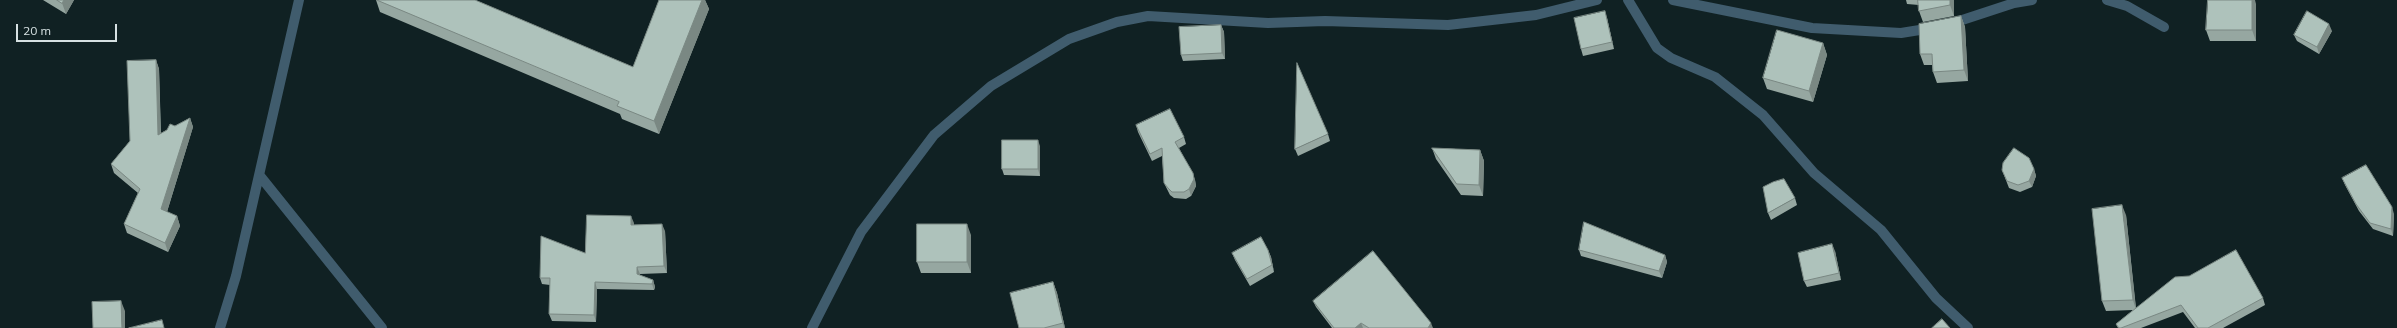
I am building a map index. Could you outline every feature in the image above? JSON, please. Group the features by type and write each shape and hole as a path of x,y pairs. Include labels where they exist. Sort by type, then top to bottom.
{"street":[{"path":"220,328 236,276 299,0"},
{"path":"812,328 861,232 934,135 992,86 1069,39 1117,22 1148,16 1268,23 1324,21 1448,25 1536,14 1596,0"},
{"path":"1628,0 1656,48 1671,58 1715,77 1763,115 1814,172 1881,230 1936,298 1968,328"},
{"path":"1673,0 1812,28 1901,33 1968,20 2014,3 2032,0"},
{"path":"2107,0 2127,6 2164,27"},
{"path":"260,176 382,328"}],"building":[{"path":"57,0 64,0 62,3"},
{"path":"377,0 475,0 633,67 659,0 702,0 654,121 617,106 619,102"},
{"path":"1918,0 1950,0 1950,5 1919,11"},
{"path":"2208,0 2252,0 2252,30 2206,30"},
{"path":"1605,11 1612,42 1581,49 1574,18"},
{"path":"2307,11 2329,24 2317,47 2294,35"},
{"path":"1961,16 1964,70 1933,72 1932,54 1920,54 1919,24"},
{"path":"1221,25 1222,53 1181,55 1179,27"},
{"path":"1777,30 1823,43 1809,91 1763,78"},
{"path":"156,60 158,135 167,130 170,124 175,126 190,118 161,209 177,216 165,243 124,224 140,189 111,164 130,141 127,61"},
{"path":"1297,63 1328,134 1295,149"},
{"path":"1170,109 1184,137 1175,142 1193,173 1194,179 1189,189 1184,192 1172,192 1164,183 1162,148 1150,154 1136,125"},
{"path":"1002,140 1038,140 1038,169 1002,169"},
{"path":"1432,148 1480,150 1479,185 1457,184"},
{"path":"2014,148 2029,158 2034,169 2029,181 2018,185 2007,181 2002,170 2003,163"},
{"path":"2366,165 2392,207 2391,229 2370,223 2356,204 2342,178"},
{"path":"1784,179 1795,198 1768,213 1763,187"},
{"path":"2122,205 2133,300 2102,301 2092,209"},
{"path":"587,215 631,216 631,225 662,224 664,266 637,267 637,274 653,280 652,284 595,282 594,315 549,314 550,278 540,278 541,236 585,253"},
{"path":"1584,222 1665,255 1659,271 1579,250"},
{"path":"917,224 967,224 967,262 917,262"},
{"path":"1261,237 1268,250 1272,265 1247,279 1232,253"},
{"path":"1832,244 1839,273 1804,281 1798,253"},
{"path":"2236,250 2263,298 2208,328 2198,328 2181,305 2121,328 2119,328 2116,324 2175,277 2189,276"},
{"path":"1373,251 1431,323 1428,328 1369,328 1361,323 1355,328 1334,328 1313,301"},
{"path":"1053,282 1063,323 1044,328 1019,328 1010,293"},
{"path":"121,301 122,328 93,328 92,302"},
{"path":"1942,319 1950,328 1932,328"},
{"path":"162,320 164,328 129,328"}]}
